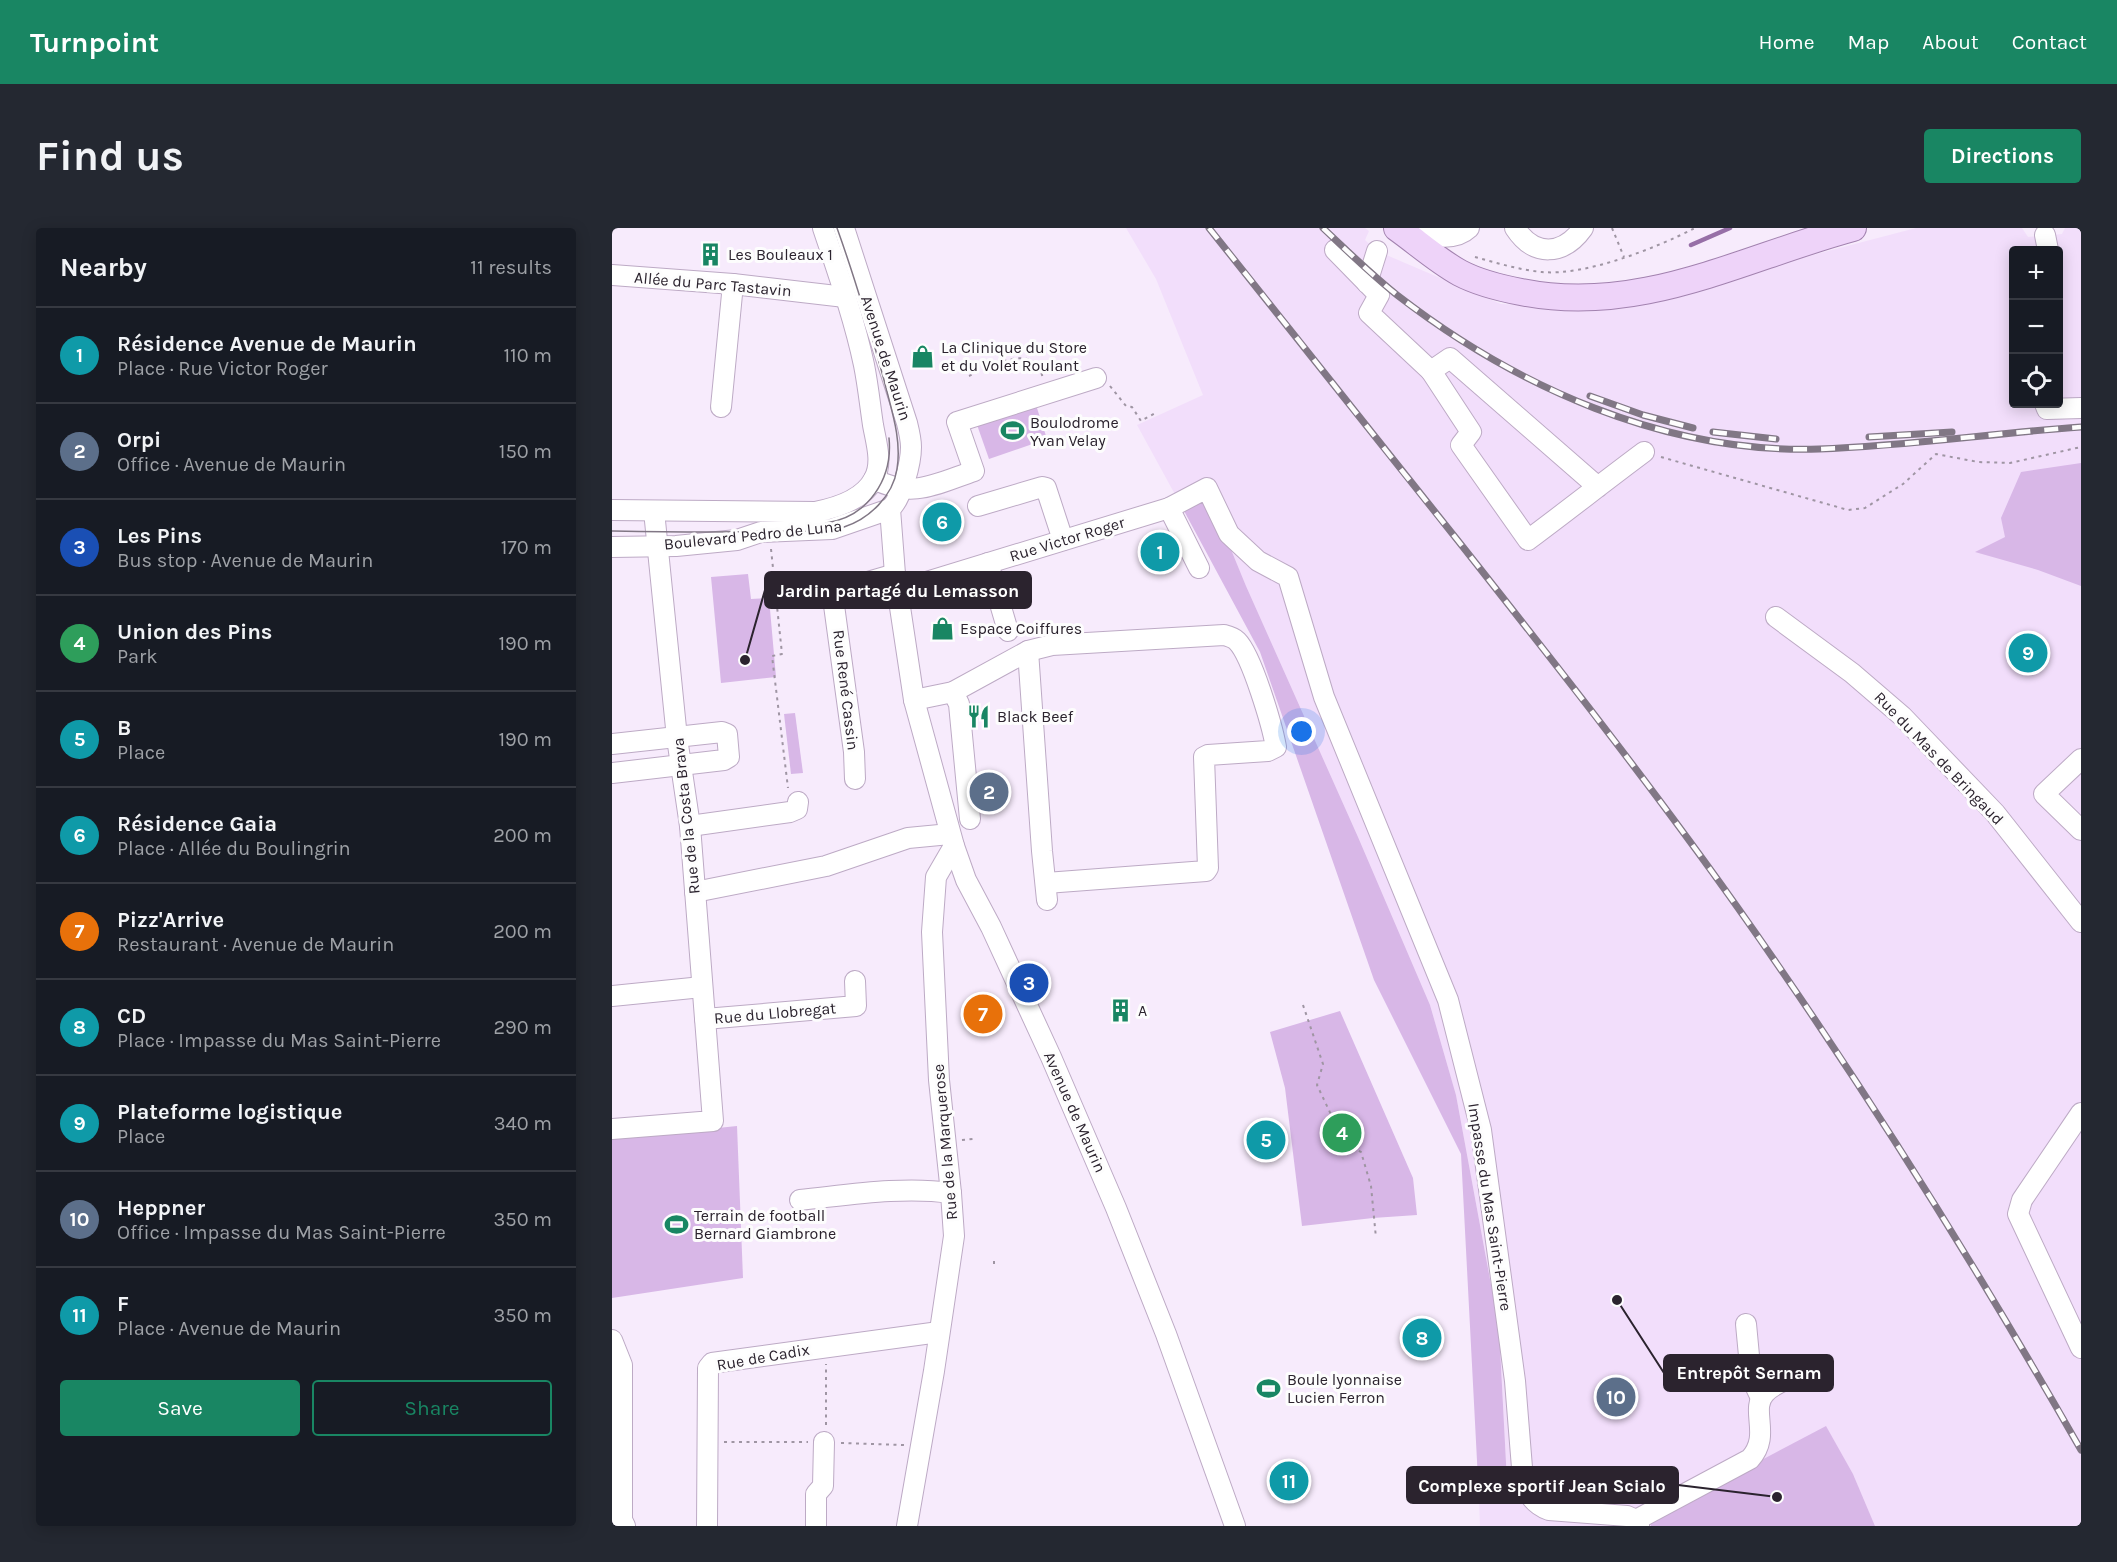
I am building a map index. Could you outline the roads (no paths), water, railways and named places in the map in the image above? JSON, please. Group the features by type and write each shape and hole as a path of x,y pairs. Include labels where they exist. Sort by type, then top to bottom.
{"main road":[{"path":"1397,228 1460,273 1479,281 1526,293 1582,299 1637,293 1682,284 1853,228"}],"street":[{"name":"Avenue de Maurin","path":"823,228 864,366 879,458 870,484"},
{"name":"Avenue de Maurin","path":"844,228 907,423 911,451 902,490 896,504 890,509 896,582 914,700 952,840 966,880 991,927 1087,1137 1166,1334 1235,1526"},
{"path":"1405,228 1429,235 1449,237 1459,235 1469,228"},
{"path":"1515,228 1525,242 1537,249 1548,250 1562,246 1576,237 1583,228"},
{"path":"1335,250 1379,295 1369,312 1431,371 1471,432 1461,445 1528,540 1644,452"},
{"path":"1366,283 1377,251"},
{"name":"Allée du Parc Tastavin","path":"813,292 829,282 837,270"},
{"name":"Allée du Parc Tastavin","path":"612,275 733,284 845,297"},
{"path":"721,407 733,284"},
{"path":"1431,371 1450,358 1598,487"},
{"path":"870,484 902,490 919,489 974,471 957,422 1096,378"},
{"path":"2047,408 2081,408"},
{"name":"Boulevard Pedro de Luna","path":"612,510 815,512 835,508 849,501 870,484"},
{"path":"978,506 1042,487 1046,488 1063,540"},
{"name":"Rue Victor Roger","path":"896,582 988,563 1169,508 1207,488 1229,534 1258,561 1288,578"},
{"path":"1169,508 1199,568"},
{"name":"Boulevard Pedro de Luna","path":"612,547 676,546 737,540 768,531 832,529 890,509"},
{"name":"Rue de la Costa Brava","path":"612,1129 713,1121 690,826 677,738 654,511"},
{"path":"988,563 1008,631"},
{"name":"Impasse du Mas Saint-Pierre","path":"1288,578 1324,698 1448,1000 1482,1130 1515,1381 1526,1489 1538,1504 1550,1510 1627,1516 1638,1523"},
{"name":"Rue René Cassin","path":"855,779 854,752 834,598 840,590 896,582"},
{"name":"Rue du Mas de Bringaud","path":"1776,617 1852,673 1902,716 1995,813 2081,922"},
{"path":"914,700 960,688 1028,651 1052,645 1224,634 1237,641 1245,652 1269,714 1276,747 1268,751 1208,754 1204,757 1208,868 1206,871 1046,891 1028,651"},
{"path":"960,688 959,704 969,819"},
{"path":"612,744 722,732 727,734 729,757 723,760 681,766 612,773"},
{"path":"2081,759 2044,794 2081,830"},
{"path":"690,826 794,807"},
{"path":"695,892 826,866 908,838 952,840"},
{"name":"Rue de la Marquerose","path":"907,1526 954,1236 939,1080 932,932 936,877 952,840"},
{"path":"936,899 955,884 966,880"},
{"name":"Rue du Llobregat","path":"705,1019 856,1006 855,981"},
{"path":"612,996 702,987"},
{"path":"2081,1113 2022,1200 2018,1214 2081,1348"},
{"path":"800,1200 869,1192 939,1191 951,1193"},
{"path":"1746,1324 1751,1377 1761,1398"},
{"name":"Rue de Cadix","path":"707,1526 708,1368 712,1363 939,1332"},
{"path":"612,1340 622,1365 620,1522"},
{"path":"1638,1523 1750,1459 1760,1442 1759,1405 1761,1398 1768,1389 1789,1378"},
{"path":"816,1526 816,1494 823,1486 824,1442"}],"waterway":[{"path":"1691,245 1730,228"}],"tram line":[{"path":"612,531 827,530 844,527 862,518 885,497 895,479 897,469 898,447 895,424 868,323 837,228"},
{"path":"826,523 854,513 875,494 887,468 889,438"}],"railway":[{"path":"1209,228 1568,681 1738,908 1873,1107 2000,1311 2081,1450"},
{"path":"1323,228 1397,295 1492,359 1542,385 1595,408 1650,427 1705,440 1762,448 1819,449 2081,427"},
{"path":"1590,396 1643,415 1693,428"},
{"path":"1713,432 1776,439"},
{"path":"1869,437 1952,432"}],"place":[{"name":"Les Bouleaux 1","path":"710,254"},
{"name":"La Clinique du Store et du Volet Roulant","path":"923,356"},
{"name":"Boulodrome Yvan Velay","path":"1012,431"},
{"name":"Résidence Gaia","path":"942,522"},
{"name":"Résidence Avenue de Maurin","path":"1160,552"},
{"name":"Espace Coiffures","path":"942,628"},
{"name":"Plateforme logistique","path":"2028,653"},
{"name":"Jardin partagé du Lemasson","path":"745,660"},
{"name":"Black Beef","path":"979,716"},
{"name":"Orpi","path":"989,792"},
{"name":"Les Pins","path":"1029,983"},
{"name":"A","path":"1120,1010"},
{"name":"Pizz'Arrive","path":"983,1014"},
{"name":"Union des Pins","path":"1342,1133"},
{"name":"B","path":"1266,1140"},
{"name":"Terrain de football Bernard Giambrone","path":"676,1224"},
{"name":"Entrepôt Sernam","path":"1617,1300"},
{"name":"CD","path":"1422,1338"},
{"name":"Boule lyonnaise Lucien Ferron","path":"1269,1388"},
{"name":"Heppner","path":"1616,1397"},
{"name":"F","path":"1289,1481"},
{"name":"Complexe sportif Jean Scialo","path":"1777,1497"}]}
